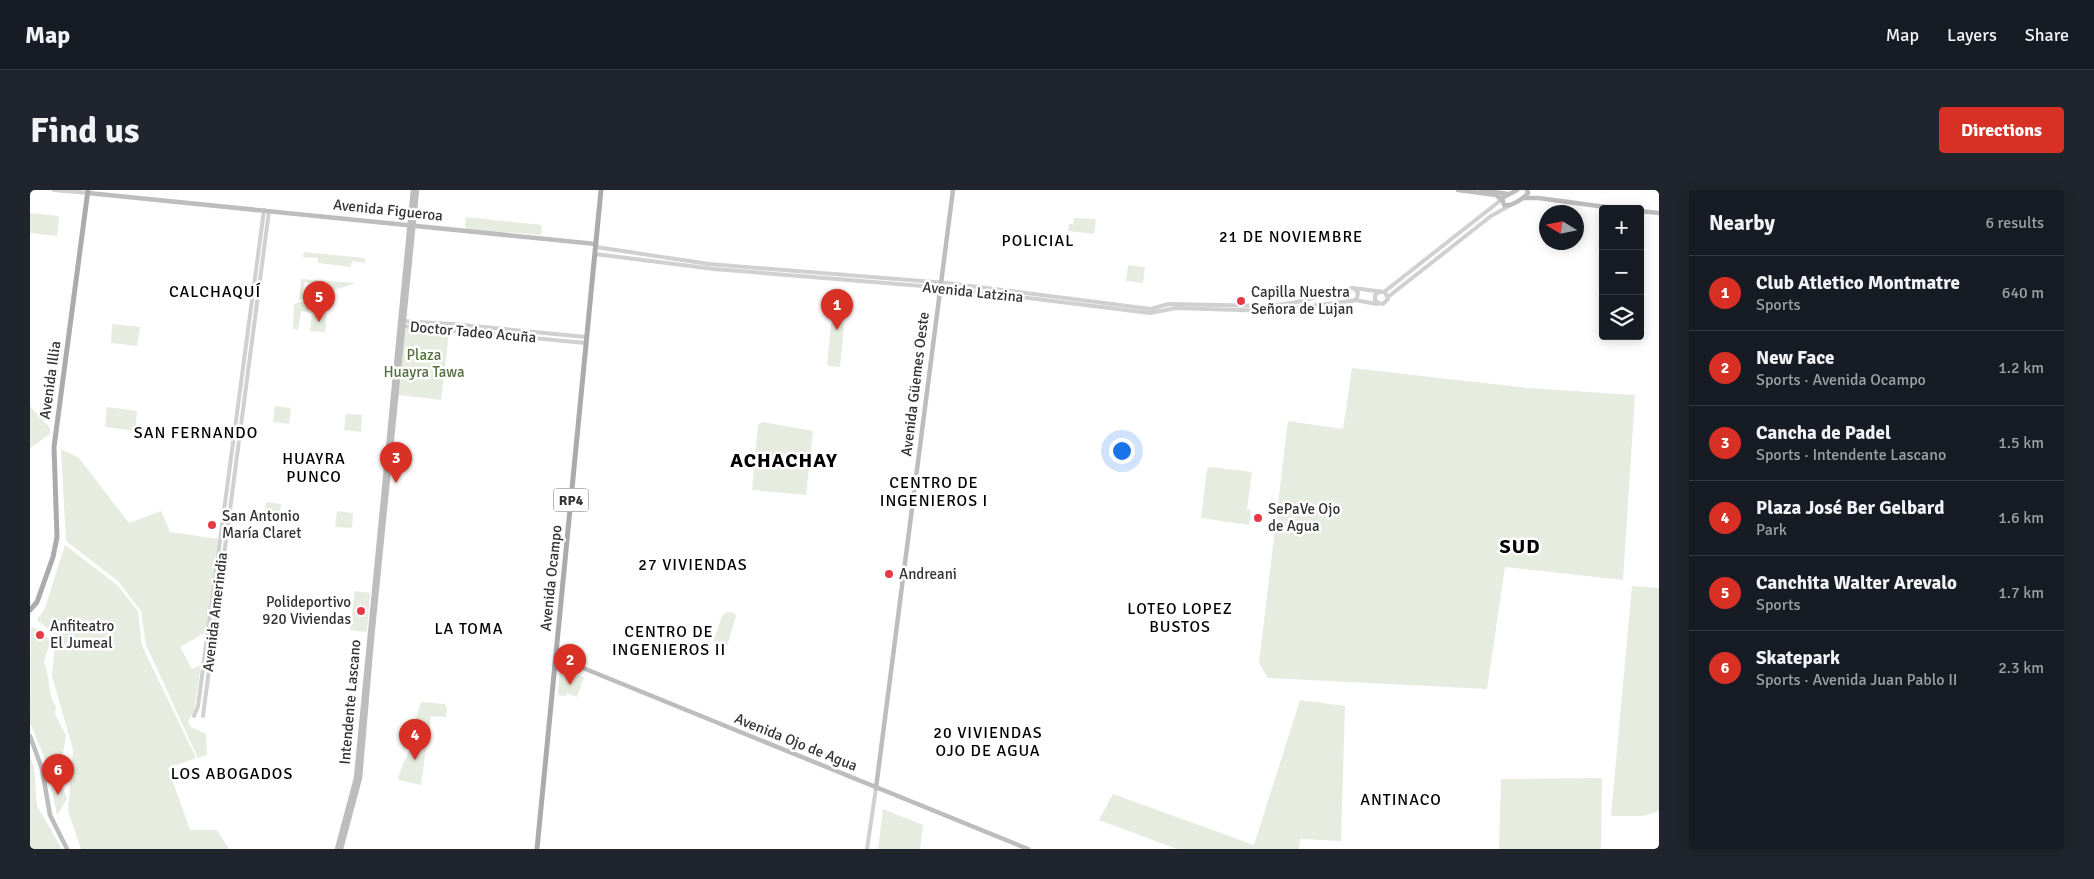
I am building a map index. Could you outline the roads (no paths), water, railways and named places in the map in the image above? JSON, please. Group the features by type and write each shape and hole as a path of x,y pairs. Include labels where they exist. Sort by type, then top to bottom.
{"main road":[{"path":"411,226 413,190"},
{"path":"411,226 417,190"},
{"name":"Avenida Ocampo","path":"537,849 601,190"},
{"name":"Avenida Güemes Oeste","path":"876,788 953,190"},
{"path":"1458,190 1496,195 1504,204 1509,206 1523,198 1528,191 1538,198"},
{"path":"1482,190 1512,194"},
{"path":"1502,200 1504,196 1512,194 1517,190"},
{"name":"Avenida Figueroa","path":"88,192 411,226 595,248"},
{"name":"Avenida Illia","path":"30,610 37,602 53,557 57,537 54,447 88,192"},
{"path":"1523,198 1538,198 1599,206"},
{"path":"1644,211 1659,213"},
{"name":"Intendente Lascano","path":"341,849 360,778 411,226"},
{"name":"Intendente Lascano","path":"337,849 356,778 402,323"},
{"path":"30,606 37,602"},
{"name":"Avenida Ojo de Agua","path":"556,657 1028,849"},
{"path":"30,736 42,769 52,821 67,849"}],"street":[{"path":"54,190 88,192"},
{"path":"1502,200 1382,292 1377,293 1375,298 1379,304 1386,302 1388,297 1491,216 1509,206"},
{"path":"194,716 198,706 267,211"},
{"name":"Avenida Amerindia","path":"203,716 267,211"},
{"name":"Avenida Latzina","path":"595,248 714,270 941,285 1151,308 1168,304 1270,306 1297,302 1346,290"},
{"name":"Avenida Latzina","path":"941,285 1150,313 1176,308 1266,311 1353,301 1379,304"},
{"path":"1354,288 1358,294 1353,301 1345,297 1346,290 1354,288 1382,292 1388,297"},
{"name":"Doctor Tadeo Acuña","path":"402,323 586,337"},
{"name":"Doctor Tadeo Acuña","path":"402,323 586,343"},
{"name":"Avenida Güemes Oeste","path":"867,849 876,788"}],"place":[{"name":"Capilla Nuestra Señora de Lujan","path":"1241,301"},
{"name":"Canchita Walter Arevalo","path":"319,322"},
{"name":"Club Atletico Montmatre","path":"837,330"},
{"name":"Cancha de Padel","path":"396,483"},
{"name":"SePaVe Ojo de Agua","path":"1258,518"},
{"name":"San Antonio María Claret","path":"212,525"},
{"name":"Andreani","path":"889,574"},
{"name":"Polideportivo 920 Viviendas","path":"361,611"},
{"name":"Anfiteatro El Jumeal","path":"40,635"},
{"name":"New Face","path":"570,685"},
{"name":"Plaza José Ber Gelbard","path":"415,760"},
{"name":"Skatepark","path":"58,795"}],"district":[{"name":"21 DE NOVIEMBRE","path":"1291,236"},
{"name":"POLICIAL","path":"1038,240"},
{"name":"CALCHAQUÍ","path":"215,291"},
{"name":"SAN FERNANDO","path":"196,432"},
{"name":"ACHACHAY","path":"784,460"},
{"name":"HUAYRA PUNCO","path":"314,467"},
{"name":"CENTRO DE INGENIEROS I","path":"934,491"},
{"name":"SUD","path":"1520,546"},
{"name":"27 VIVIENDAS","path":"693,564"},
{"name":"LOTEO LOPEZ BUSTOS","path":"1180,617"},
{"name":"LA TOMA","path":"469,628"},
{"name":"CENTRO DE INGENIEROS II","path":"669,640"},
{"name":"20 VIVIENDAS OJO DE AGUA","path":"988,741"},
{"name":"LOS ABOGADOS","path":"232,773"},
{"name":"ANTINACO","path":"1401,799"}],"park label":[{"name":"Plaza Huayra Tawa","path":"424,364"}]}
